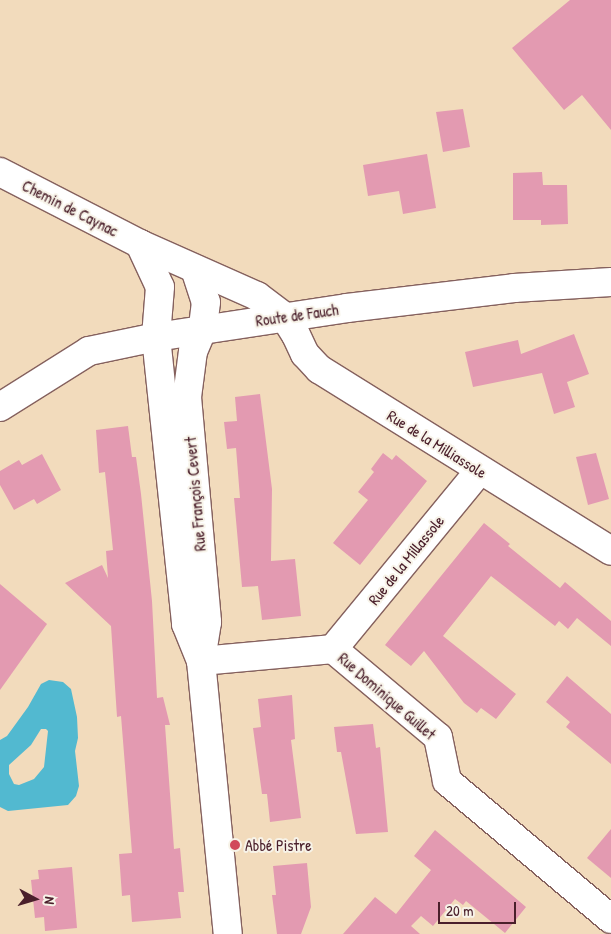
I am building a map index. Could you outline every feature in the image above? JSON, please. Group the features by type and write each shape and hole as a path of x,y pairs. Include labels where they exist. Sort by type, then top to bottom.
{"street":[{"name":"Chemin de Caynac","path":"0,172 140,244 257,296 284,316"},
{"path":"140,244 160,287 156,337"},
{"path":"195,269 206,302 203,328"},
{"name":"Route de Fauch","path":"0,407 89,352 156,337 284,316 514,288 611,282"},
{"name":"Rue de la Milliassole","path":"284,316 305,354 319,369 455,453 479,471 611,551"},
{"name":"Rue François Cevert","path":"203,328 193,351 187,397 207,622 201,661 228,934"},
{"name":"Rue François Cevert","path":"156,337 186,624 201,661"},
{"name":"Rue de la Millassole","path":"333,650 479,471"},
{"name":"Rue Dominique Guillet","path":"201,661 333,650 438,737 447,781 611,919"}],"water":[{"path":"49,680 63,682 71,689 77,717 78,738 75,751 79,786 76,796 68,805 8,811 0,807 0,740 7,736 28,707 41,684","holes":["41,729 48,731 44,767 34,779 19,785 14,784 9,774 9,765 31,745"]}],"building":[{"path":"570,0 611,0 611,130 582,95 564,110 512,48"},
{"path":"463,109 470,147 443,152 436,112"},
{"path":"427,154 436,208 403,214 399,191 368,196 363,165"},
{"path":"542,172 543,185 567,185 568,224 541,225 541,220 513,220 513,173"},
{"path":"574,334 589,374 567,382 575,407 554,414 542,373 473,387 465,352 518,340 521,354"},
{"path":"260,394 272,489 271,561 295,559 301,616 262,620 258,586 242,587 234,498 240,498 236,448 227,449 224,422 237,421 235,397"},
{"path":"128,426 132,457 136,457 141,494 152,601 157,698 163,697 170,725 165,725 174,849 180,848 184,892 178,892 181,918 132,922 130,895 122,896 119,854 132,853 121,716 117,717 111,626 65,583 102,565 108,578 106,551 113,550 105,472 99,473 96,430"},
{"path":"383,453 392,460 396,455 427,481 360,565 333,543 368,500 358,492 374,472 371,469"},
{"path":"596,453 609,499 588,505 576,457"},
{"path":"42,454 61,490 37,504 34,499 14,510 0,485 0,471 19,460 22,465"},
{"path":"484,523 510,544 508,546 560,588 565,582 611,621 611,646 577,618 568,629 559,621 555,626 491,576 443,636 516,694 496,719 481,708 477,713 464,703 424,651 411,666 385,645"},
{"path":"0,584 47,624 0,690"},
{"path":"567,676 611,714 611,764 566,727 570,722 546,702"},
{"path":"292,695 295,739 291,740 301,818 270,822 267,794 262,794 253,728 261,727 258,699"},
{"path":"373,724 376,748 380,747 388,832 356,834 341,752 337,752 334,727"},
{"path":"611,829 611,878 587,858"},
{"path":"435,830 526,907 505,933 466,901 463,905 455,899 433,926 421,916 411,926 420,934 343,934 375,897 396,914 431,870 414,856"},
{"path":"307,863 311,907 301,934 277,934 272,895 276,895 273,866"},
{"path":"72,867 77,928 45,931 44,917 35,918 31,880 39,879 38,870"}],"place":[{"name":"Abbé Pistre","path":"235,845"}]}
